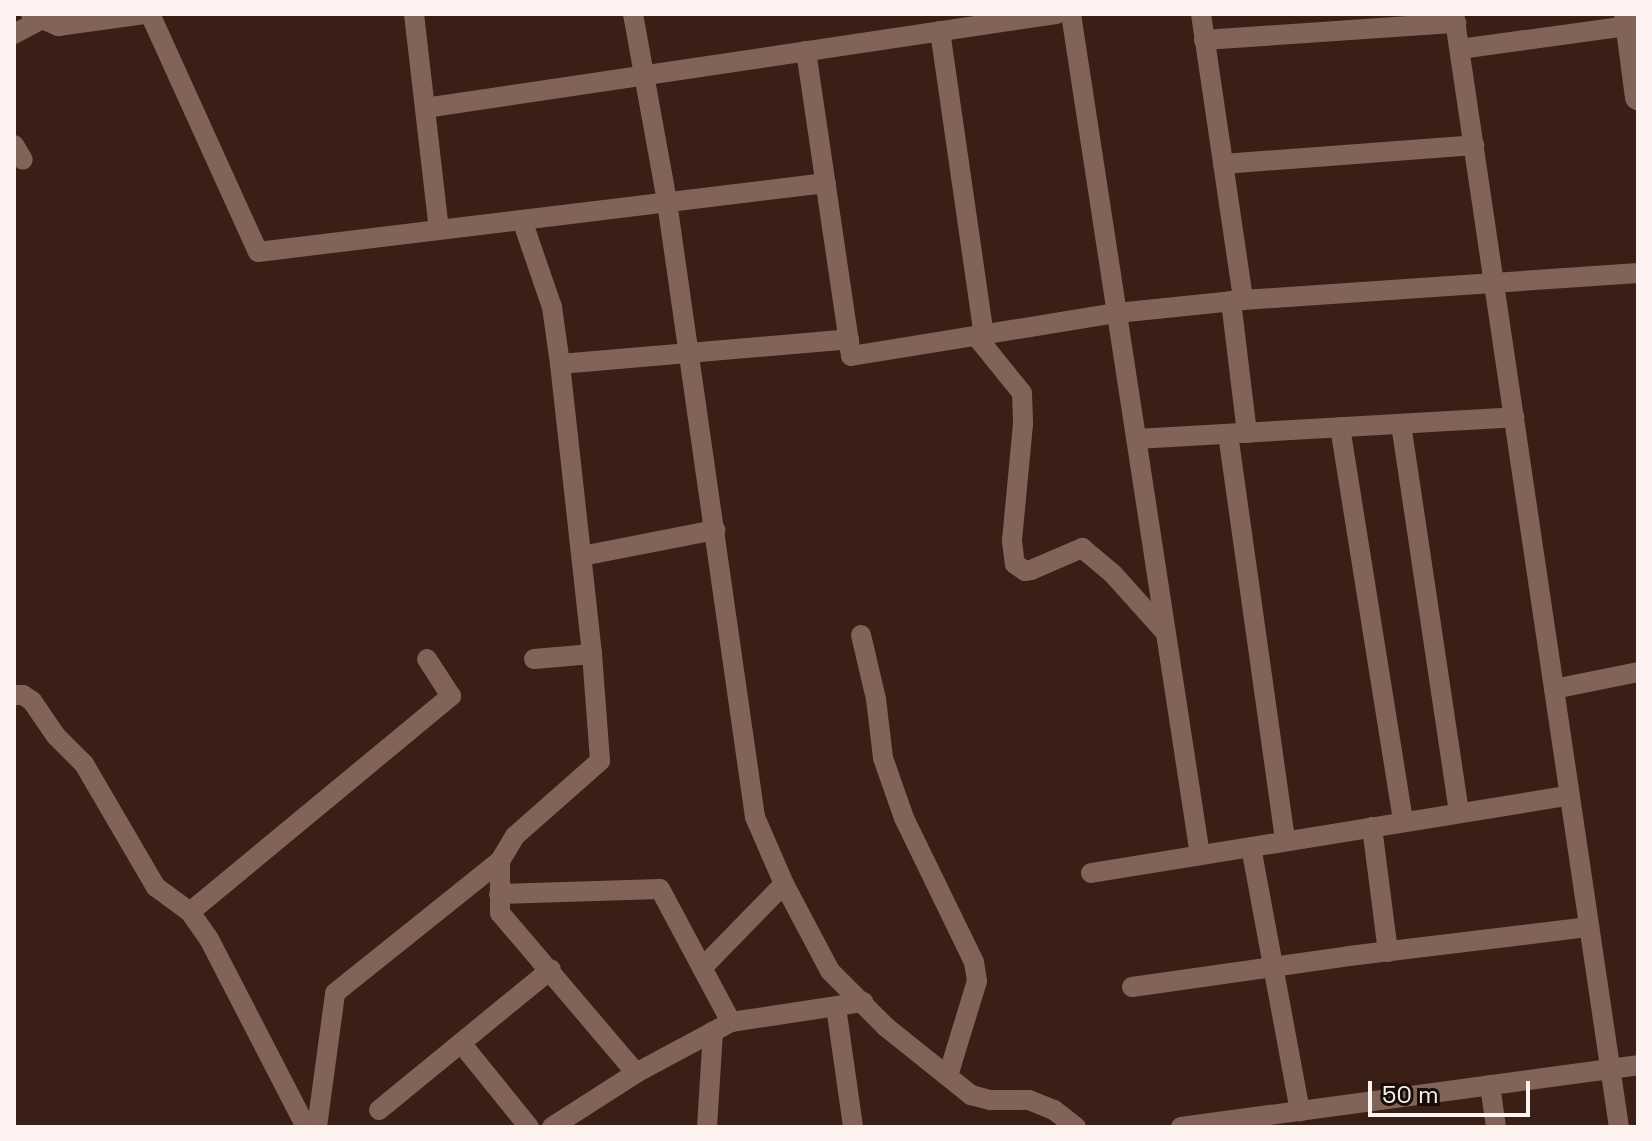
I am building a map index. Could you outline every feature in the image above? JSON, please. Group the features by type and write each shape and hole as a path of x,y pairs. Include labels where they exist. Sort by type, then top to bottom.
{"street":[{"path":"14,34 36,16 58,26 148,14 258,252 826,183"},
{"path":"414,14 439,230"},
{"path":"633,14 690,353 755,817 784,884 830,971 886,1027 971,1095 990,1100 1029,1100 1054,1110 1076,1127"},
{"path":"425,108 1056,14"},
{"path":"1071,14 1200,855"},
{"path":"1201,14 1223,164 1237,301 1238,433 1285,841"},
{"path":"1204,40 1455,18 1619,1127"},
{"path":"1460,49 1627,20 1638,97"},
{"path":"940,31 980,335 1022,393 1023,424 1012,541 1015,564 1025,571 1031,570 1082,548 1113,574 1166,633"},
{"path":"806,51 851,356 1117,313 1237,301 1638,273"},
{"path":"1223,164 1474,145"},
{"path":"317,1127 335,993 500,861 515,836 600,761 582,556 552,307 522,220"},
{"path":"560,364 849,339"},
{"path":"1136,439 1514,417"},
{"path":"1401,424 1459,813"},
{"path":"1340,427 1403,822"},
{"path":"582,556 715,530"},
{"path":"861,635 876,699 883,758 904,818 974,962 977,981 948,1076"},
{"path":"534,659 592,654"},
{"path":"190,912 451,696 427,659"},
{"path":"1554,689 1638,672"},
{"path":"14,695 23,695 32,701 56,736 84,764 156,887 190,912 209,939 306,1127"},
{"path":"1091,873 1570,795"},
{"path":"1372,827 1388,952"},
{"path":"1251,847 1300,1111"},
{"path":"500,861 500,913 551,969 636,1073"},
{"path":"702,968 784,884"},
{"path":"499,894 660,889 702,968 722,1026 707,1127"},
{"path":"1132,987 1589,927"},
{"path":"379,1110 551,969"},
{"path":"552,1127 636,1073 722,1026 863,1002"},
{"path":"836,1007 853,1127"},
{"path":"461,1043 529,1127"},
{"path":"1181,1127 1638,1065"},
{"path":"1490,1085 1496,1127"}]}
